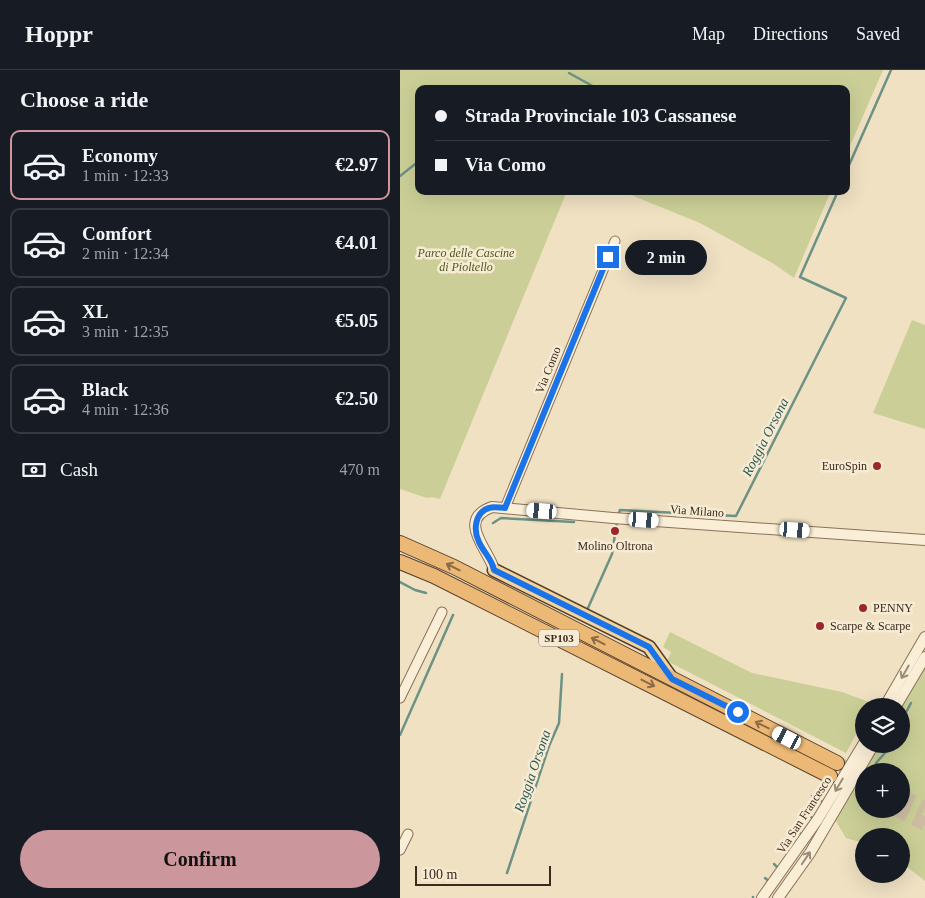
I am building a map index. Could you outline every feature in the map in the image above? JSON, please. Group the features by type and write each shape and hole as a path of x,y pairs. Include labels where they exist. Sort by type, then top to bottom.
{"highway":[{"name":"SP103","path":"400,543 454,567 837,763"},
{"name":"SP103","path":"400,562 434,576 625,671 830,776"},
{"name":"SP103","path":"400,570 625,671"}],"main road":[{"path":"494,570 649,647 672,679"}],"street":[{"name":"Via Como","path":"505,508 615,241"},
{"name":"Via Milano","path":"494,570 491,560 477,536 477,520 481,513 492,507 925,540"},
{"path":"400,698 442,612"},
{"path":"890,698 925,637"},
{"path":"901,698 925,657"},
{"name":"Via San Francesco","path":"762,898 818,820 858,753"},
{"name":"Via San Francesco","path":"778,898 810,853 869,753"},
{"path":"400,850 408,834"}],"green space":[{"name":"Parco delle Cascine di Pioltello","path":"400,70 883,70 850,146 850,85 415,85 415,195 565,195 440,499 427,498 400,489"},
{"path":"631,195 829,195 794,278 774,264 700,223"},
{"path":"912,320 925,325 925,429 873,413"},
{"path":"670,632 752,673 842,692 858,698 855,698 855,736 846,753 667,661 671,652 663,647"},
{"path":"925,662 925,881 910,869 910,828 855,828 855,840 846,838 834,818 855,782 855,818 910,818 910,763 866,763 872,753 910,753 910,698 905,698"}],"waterway":[{"name":"Roggia Orsona","path":"850,163 891,70"},
{"path":"569,73 591,85"},
{"path":"400,176 415,164"},
{"name":"Roggia Orsona","path":"618,516 620,510 736,516 846,298 800,277 836,195"},
{"path":"493,523 501,518 574,522"},
{"name":"Roggia Orsona","path":"588,608 612,554 617,521"},
{"path":"400,582 415,590 426,593"},
{"path":"400,735 453,615"},
{"name":"Roggia Orsona","path":"507,873 549,746 559,723 562,674"},
{"path":"876,763 885,753"},
{"path":"812,796 823,802"},
{"path":"805,814 813,818"},
{"path":"796,830 803,835"},
{"path":"784,849 790,852"},
{"path":"774,864 779,869"},
{"path":"765,878 770,882"}],"tunnel":[{"path":"837,763 855,772"},
{"path":"838,779 855,788"},
{"path":"910,800 925,808"},
{"path":"910,816 925,824"}],"place":[{"name":"EuroSpin","path":"877,466"},
{"name":"Molino Oltrona","path":"615,531"},
{"name":"PENNY","path":"863,608"},
{"name":"Scarpe & Scarpe","path":"820,626"}],"route":[{"path":"608,257 505,508 487,508 478,516 477,536 493,564 494,570 649,647 672,679 738,712"}]}
